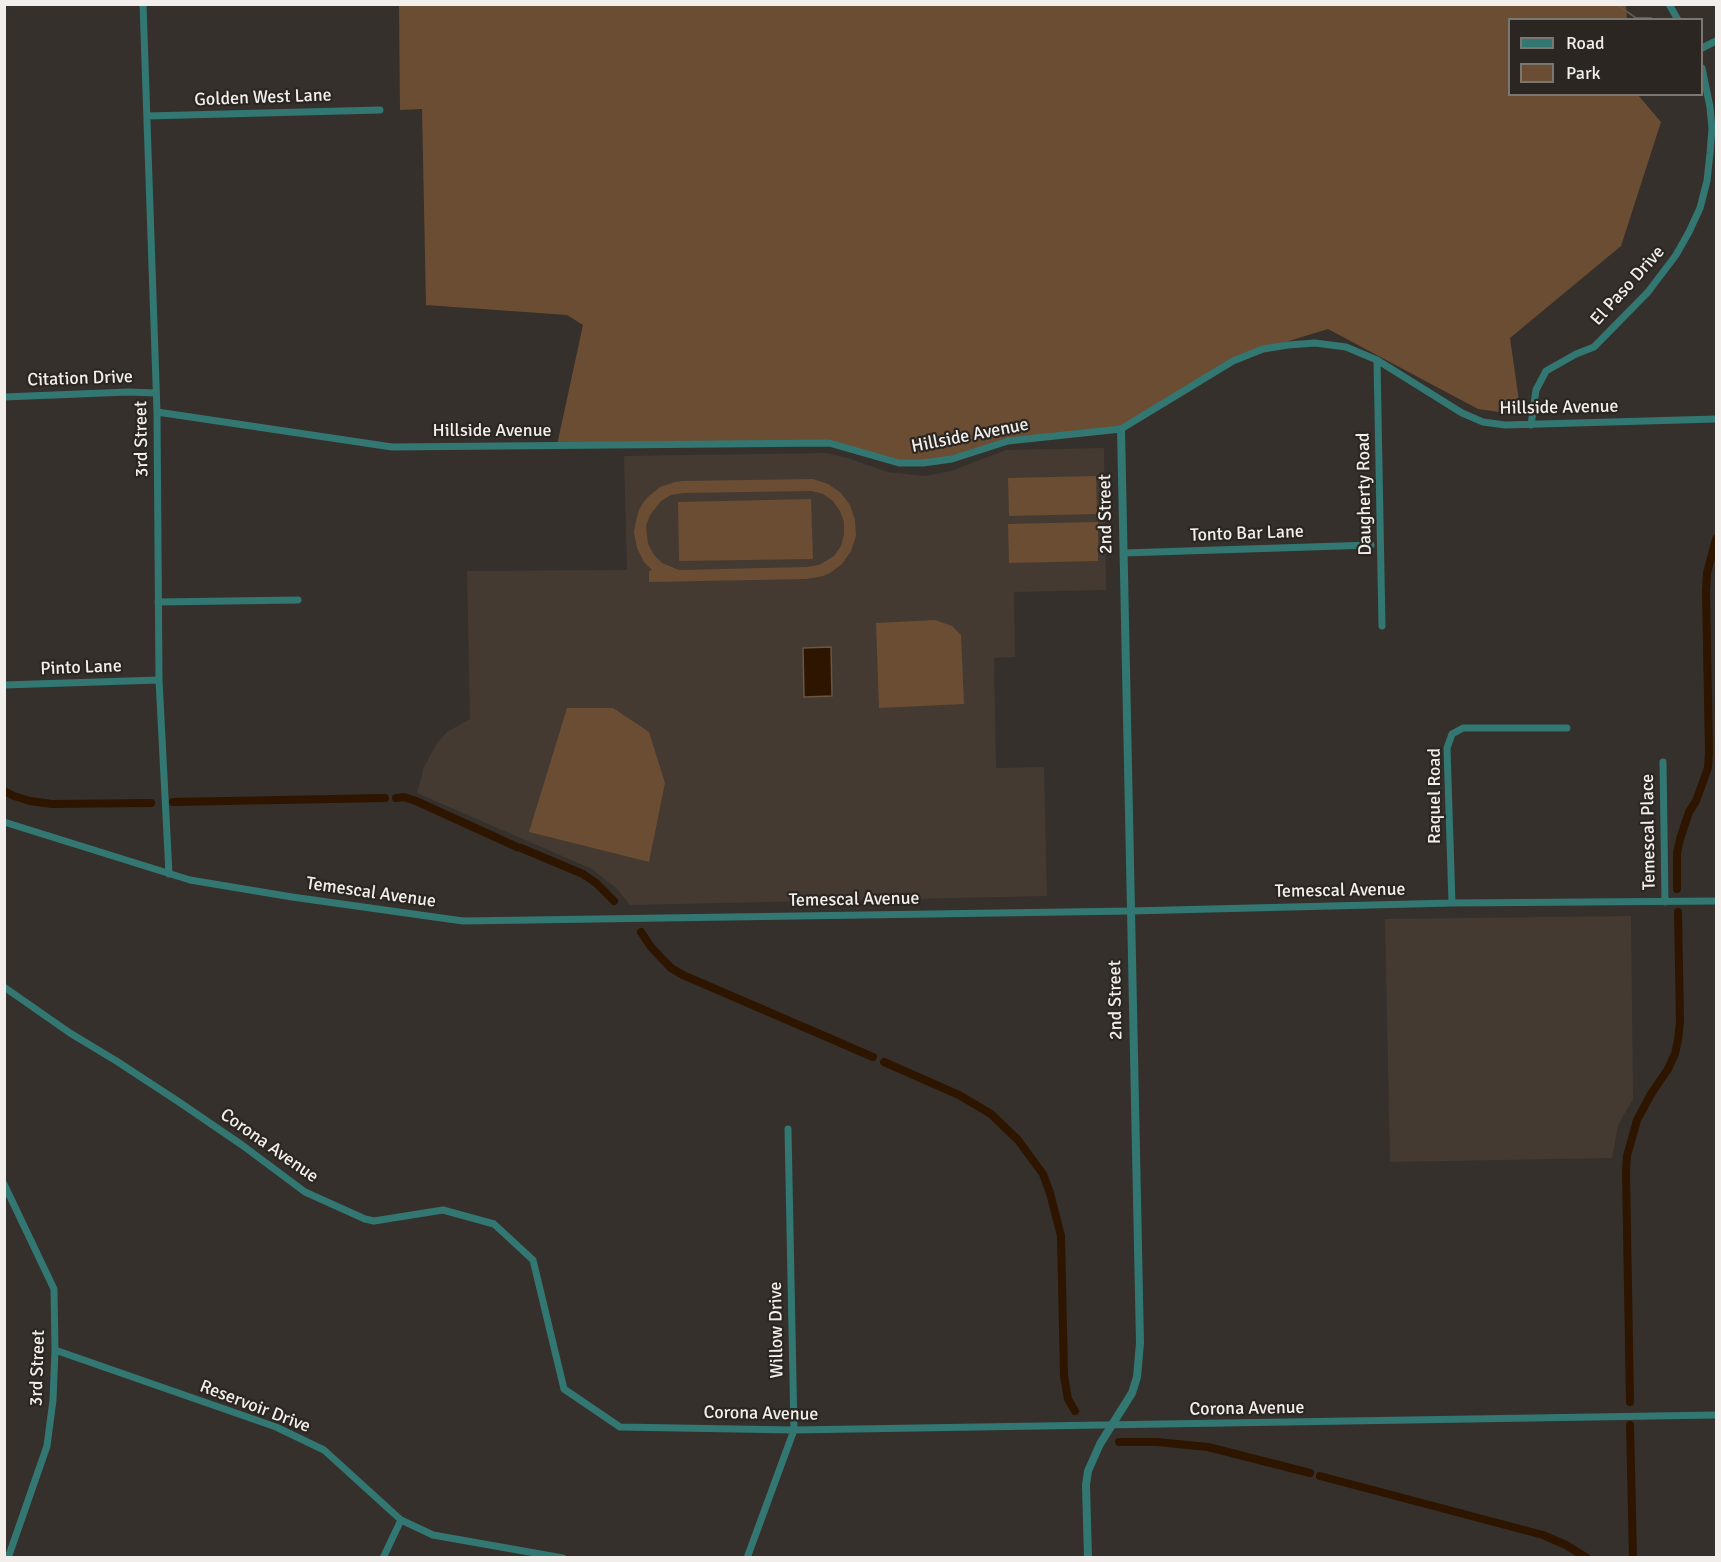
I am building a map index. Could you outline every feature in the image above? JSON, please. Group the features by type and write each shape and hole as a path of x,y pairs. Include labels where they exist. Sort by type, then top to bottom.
{"street":[{"name":"3rd Street","path":"143,4 157,412 159,680 169,874"},
{"path":"1669,4 1677,18"},
{"name":"El Paso Drive","path":"1531,425 1536,390 1546,371 1594,347 1648,292 1676,255 1689,232 1700,208 1707,181 1710,153 1712,129 1710,107 1703,77"},
{"name":"Golden West Lane","path":"147,116 380,110"},
{"name":"Hillside Avenue","path":"157,412 392,447 829,443 899,463 923,463 952,459 1008,441 1121,429 1233,361 1263,349 1315,343 1346,347 1377,360 1462,413 1483,422 1531,425 1716,419"},
{"name":"Daugherty Road","path":"1377,360 1382,626"},
{"name":"Citation Drive","path":"4,397 156,393"},
{"name":"2nd Street","path":"1088,1557 1086,1485 1088,1471 1100,1444 1132,1393 1137,1377 1140,1344 1121,429"},
{"name":"Tonto Bar Lane","path":"1124,553 1371,545"},
{"path":"158,602 298,600"},
{"name":"Pinto Lane","path":"4,685 159,680"},
{"name":"Raquel Road","path":"1452,903 1447,748 1452,734 1463,728 1567,728"},
{"name":"Temescal Place","path":"1663,762 1665,902"},
{"name":"Temescal Avenue","path":"4,822 190,880 463,921 1131,911 1452,903 1716,901"},
{"name":"Corona Avenue","path":"4,987 70,1033 188,1108 305,1192 374,1221 443,1210 494,1224 533,1260 564,1389 620,1427 794,1430 1716,1415"},
{"name":"Willow Drive","path":"747,1557 794,1430 788,1129"},
{"name":"3rd Street","path":"4,1184 54,1289 55,1350 53,1400 47,1446 8,1557"},
{"name":"Reservoir Drive","path":"55,1350 276,1427 324,1450 401,1520 433,1534 563,1557"},
{"path":"383,1557 401,1520"}],"shaded area":[{"path":"1104,448 1106,590 1014,592 1015,657 994,658 996,768 1044,767 1047,896 630,905 616,888 592,869 417,793 424,767 437,743 447,732 470,719 467,571 627,570 624,456 828,453 887,472 925,476 951,471 1006,450"},
{"path":"831,647 832,696 804,697 803,648"},
{"path":"1631,916 1633,1099 1618,1125 1612,1158 1390,1162 1385,919"}],"green space":[{"path":"399,5 1626,5 1627,18 1508,18 1508,96 1639,96 1661,122 1621,246 1510,338 1521,415 1478,409 1328,329 1233,361 1121,429 1008,441 952,459 899,463 829,443 557,445 583,325 567,315 426,305 422,109 400,110"},
{"path":"1096,476 1097,514 1009,516 1008,478"},
{"path":"813,479 828,484 841,493 850,505 855,520 856,536 851,551 842,564 830,573 807,579 649,582 649,571 652,570 644,562 637,548 634,533 639,510 648,497 660,487 683,481","holes":["812,491 823,494 833,501 840,511 844,522 844,534 841,546 834,556 819,565 679,570 662,563 648,544 646,526 650,515 661,501 671,495"]},
{"path":"811,499 813,559 679,561 678,502"},
{"path":"1098,522 1098,561 1009,563 1008,524"},
{"path":"935,620 952,626 961,635 964,704 879,708 876,623"},
{"path":"567,708 613,708 649,732 665,783 649,862 529,832"}],"waterway":[{"path":"1616,4 1636,18 1651,18"},
{"path":"1677,889 1677,853 1680,839 1708,768 1706,592 1707,573 1716,539"},
{"path":"4,791 30,801 52,804 151,803"},
{"path":"396,798 404,797 416,801 517,847"},
{"path":"173,802 385,798"},
{"path":"521,848 583,874 614,901"},
{"path":"1630,1402 1627,1156 1637,1120 1668,1069 1678,1040 1680,1022 1678,912"},
{"path":"641,932 651,947 671,968 683,975 873,1057"},
{"path":"884,1062 959,1095 991,1114 1018,1140 1043,1174 1061,1236 1064,1376 1068,1399 1075,1411"},
{"path":"1630,1425 1633,1558"},
{"path":"1119,1442 1157,1442 1208,1447 1310,1473"},
{"path":"1320,1476 1543,1535 1587,1558"}]}
